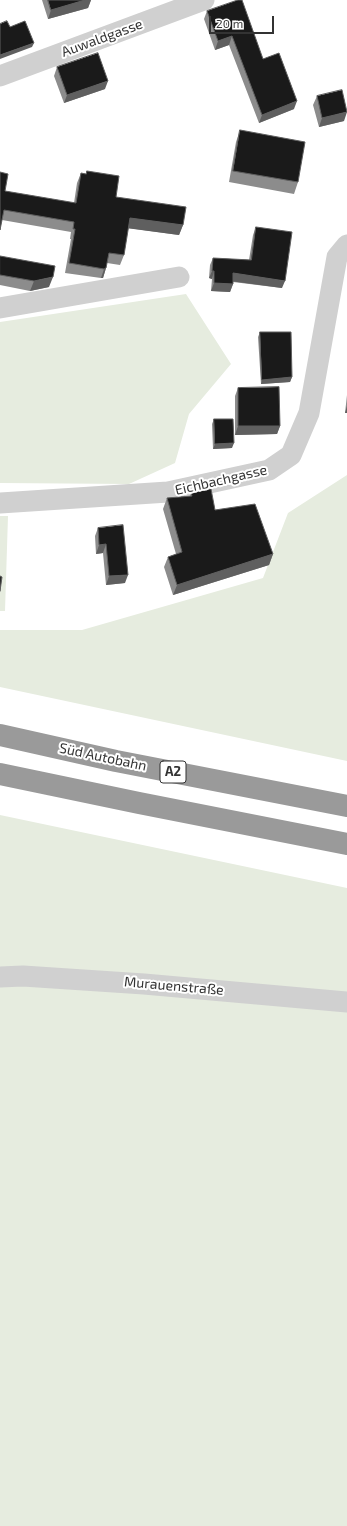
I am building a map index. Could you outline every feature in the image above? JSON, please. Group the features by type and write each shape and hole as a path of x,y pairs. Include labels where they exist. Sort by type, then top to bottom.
{"highway":[{"name":"Süd Autobahn","path":"0,735 116,761 347,806"},
{"path":"0,774 347,844"}],"street":[{"name":"Auwaldgasse","path":"0,76 204,0"},
{"name":"Eichbachgasse","path":"0,503 168,492 269,470 291,455 309,413 337,257 347,245"},
{"path":"0,308 179,277"},
{"name":"Murauenstraße","path":"0,976 23,976 144,984 347,1002"}],"shaded area":[{"path":"186,294 231,364 189,414 175,463 129,484 0,483 0,322"},
{"path":"347,475 347,761 0,687 0,630 82,630 263,578 288,513"},
{"path":"0,516 8,516 5,611 0,611"},
{"path":"0,815 347,888 347,1526 0,1526"}],"building":[{"path":"48,0 85,0 51,10"},
{"path":"242,0 263,59 279,53 297,101 262,115 232,36 218,41 207,11"},
{"path":"7,21 10,27 25,21 34,43 0,55 0,24"},
{"path":"98,53 108,81 67,95 57,67"},
{"path":"342,90 347,112 322,118 317,96"},
{"path":"240,130 305,142 298,182 233,171"},
{"path":"87,171 119,176 116,197 186,207 183,225 130,218 124,255 109,253 106,268 104,269 69,263 75,229 73,229 74,222 4,210 0,230 0,172 8,174 5,191 76,203 81,173 86,174"},
{"path":"256,227 292,232 285,281 233,273 233,284 214,283 214,271 212,271 213,258 251,260"},
{"path":"0,256 55,266 53,277 34,281 0,275"},
{"path":"260,332 291,332 292,377 262,380"},
{"path":"279,387 280,426 238,426 238,388"},
{"path":"214,419 233,419 234,443 215,444"},
{"path":"211,489 215,510 255,504 273,554 177,585 168,557 182,552 167,498 192,496 191,493"},
{"path":"123,525 128,575 109,576 106,544 99,545 98,528"},
{"path":"0,576 2,577 0,591"}]}
